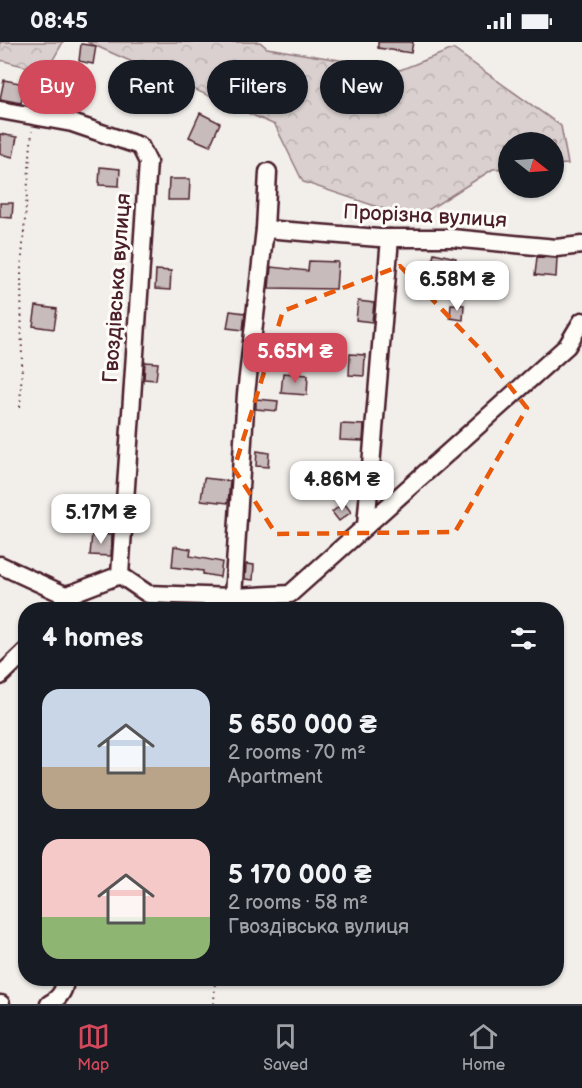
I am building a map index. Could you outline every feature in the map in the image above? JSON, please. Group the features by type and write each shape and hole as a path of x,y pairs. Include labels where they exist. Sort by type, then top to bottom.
{"street":[{"name":"Гвоздівська вулиця","path":"0,110 72,123 140,146 148,162 122,576"},
{"path":"233,597 246,394 265,229 268,172"},
{"name":"Прорізна вулиця","path":"265,229 390,238 452,238 556,248 582,245"},
{"path":"366,526 390,238"},
{"path":"0,565 64,594 122,576 148,594 233,597 290,594 567,346 582,321"},
{"path":"68,602 73,593"},
{"path":"0,676 18,659"},
{"path":"49,1004 60,996 64,986"}],"path":[{"path":"20,407 21,270 33,116"},
{"path":"213,1004 214,986"}],"highlighted area":[{"path":"400,266 482,351 527,408 455,532 276,534 234,469 283,311"}],"green space":[{"path":"0,42 63,42 53,60 18,60 18,65 0,60"},
{"path":"87,42 260,42 267,48 340,60 320,60 320,114 404,114 404,68 453,49 561,126 562,132 498,132 498,169 493,169 414,219 303,182 275,125 250,114 308,114 308,60 207,60 207,95 195,90 195,60 128,60"},
{"path":"564,142 568,164 564,164"}],"building":[{"path":"378,42 413,42 411,53 378,48"},
{"path":"81,44 96,46 94,60 79,60"},
{"path":"4,80 18,83 18,102 0,99"},
{"path":"200,113 220,123 210,146 189,137"},
{"path":"0,134 17,137 13,157 0,154"},
{"path":"100,167 120,169 119,186 99,185"},
{"path":"169,179 190,179 189,200 168,200"},
{"path":"0,203 13,203 12,218 0,217"},
{"path":"434,253 456,258 452,274 431,270"},
{"path":"537,257 557,258 556,277 535,275"},
{"path":"309,261 338,262 336,289 269,288 271,267 308,271"},
{"path":"156,270 171,271 170,290 155,289"},
{"path":"358,301 374,303 372,322 356,320"},
{"path":"451,304 464,305 463,320 450,318"},
{"path":"36,306 57,309 54,329 33,326"},
{"path":"230,311 245,313 243,330 227,328"},
{"path":"350,354 365,355 364,376 349,375"},
{"path":"145,362 158,363 156,380 144,379"},
{"path":"283,373 308,375 307,395 281,393"},
{"path":"256,399 278,401 277,411 256,409"},
{"path":"341,424 364,425 363,441 340,440"},
{"path":"257,451 269,453 268,467 256,466"},
{"path":"204,478 230,481 228,503 201,500"},
{"path":"344,503 351,512 339,521 332,512"},
{"path":"92,534 112,535 111,556 90,555"},
{"path":"174,546 191,549 190,556 222,562 220,577 203,574 203,571 172,567"},
{"path":"246,564 254,565 253,580 245,579"}]}
